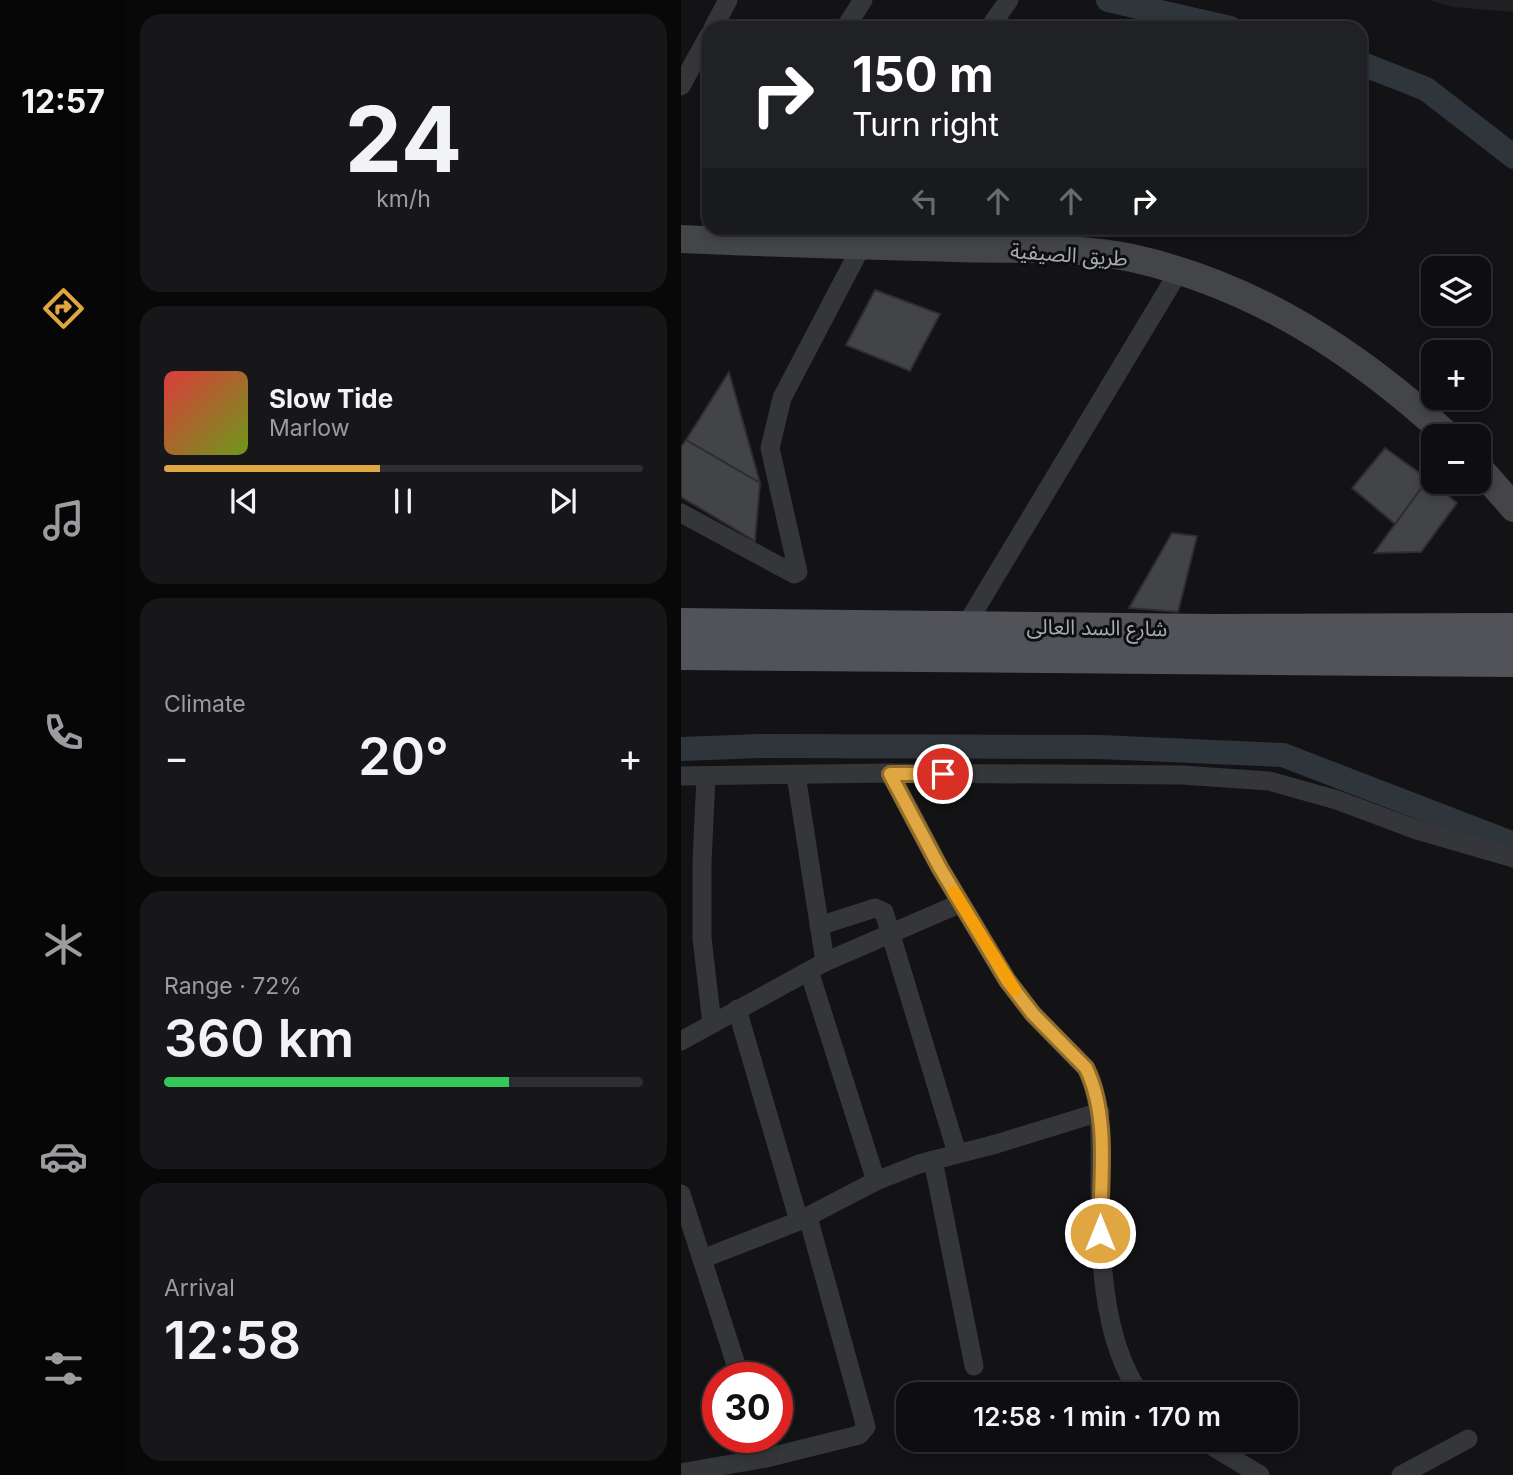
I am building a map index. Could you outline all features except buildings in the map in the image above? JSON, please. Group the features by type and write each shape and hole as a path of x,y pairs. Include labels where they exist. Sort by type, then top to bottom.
{"main road":[{"name":"شارع السد العالى","path":"681,624 966,625 1211,644 1513,661"},
{"name":"شارع السد العالى","path":"681,654 1211,644 1513,629"}],"street":[{"path":"717,21 728,0"},
{"path":"850,21 863,0"},
{"path":"994,21 1009,0"},
{"path":"681,86 702,48"},
{"name":"طريق الصيفية","path":"699,235 865,237 1098,253 1132,258 1231,288 1303,326 1382,378 1434,424"},
{"path":"681,513 794,573 798,572 770,448 772,429 782,398 865,237"},
{"path":"966,625 1179,271"},
{"path":"1491,482 1513,508"},
{"path":"890,774 962,904 1020,997 1086,1068 1097,1093 1100,1112 1100,1233 1109,1312 1123,1361 1134,1382"},
{"path":"706,775 701,862 702,938 712,1024"},
{"path":"796,775 819,926 817,966 876,1181"},
{"path":"681,776 1182,775 1269,781 1337,800 1417,830 1513,858"},
{"path":"681,1041 817,966 962,904"},
{"path":"819,926 875,908 884,912 957,1153"},
{"path":"681,1473 766,1458 859,1435 866,1427 737,1009"},
{"path":"702,1259 804,1219 876,1181 933,1160 1100,1112"},
{"path":"933,1160 974,1366"},
{"path":"681,1194 735,1362"},
{"path":"1401,1475 1468,1439"},
{"path":"1222,1452 1260,1475"},
{"path":"764,1453 766,1458"}],"shaded area":[{"path":"1428,0 1513,0 1513,12 1453,7"}],"waterway":[{"path":"1108,0 1200,21"},
{"path":"1367,66 1426,89 1514,157"},
{"path":"681,749 760,746 1100,747 1283,755 1514,844"}],"slow traffic":[{"path":"954,892 1015,990"}],"route":[{"path":"943,774 890,774 940,868 1007,980 1033,1014 1086,1068 1092,1079 1100,1112 1100,1233"}]}
